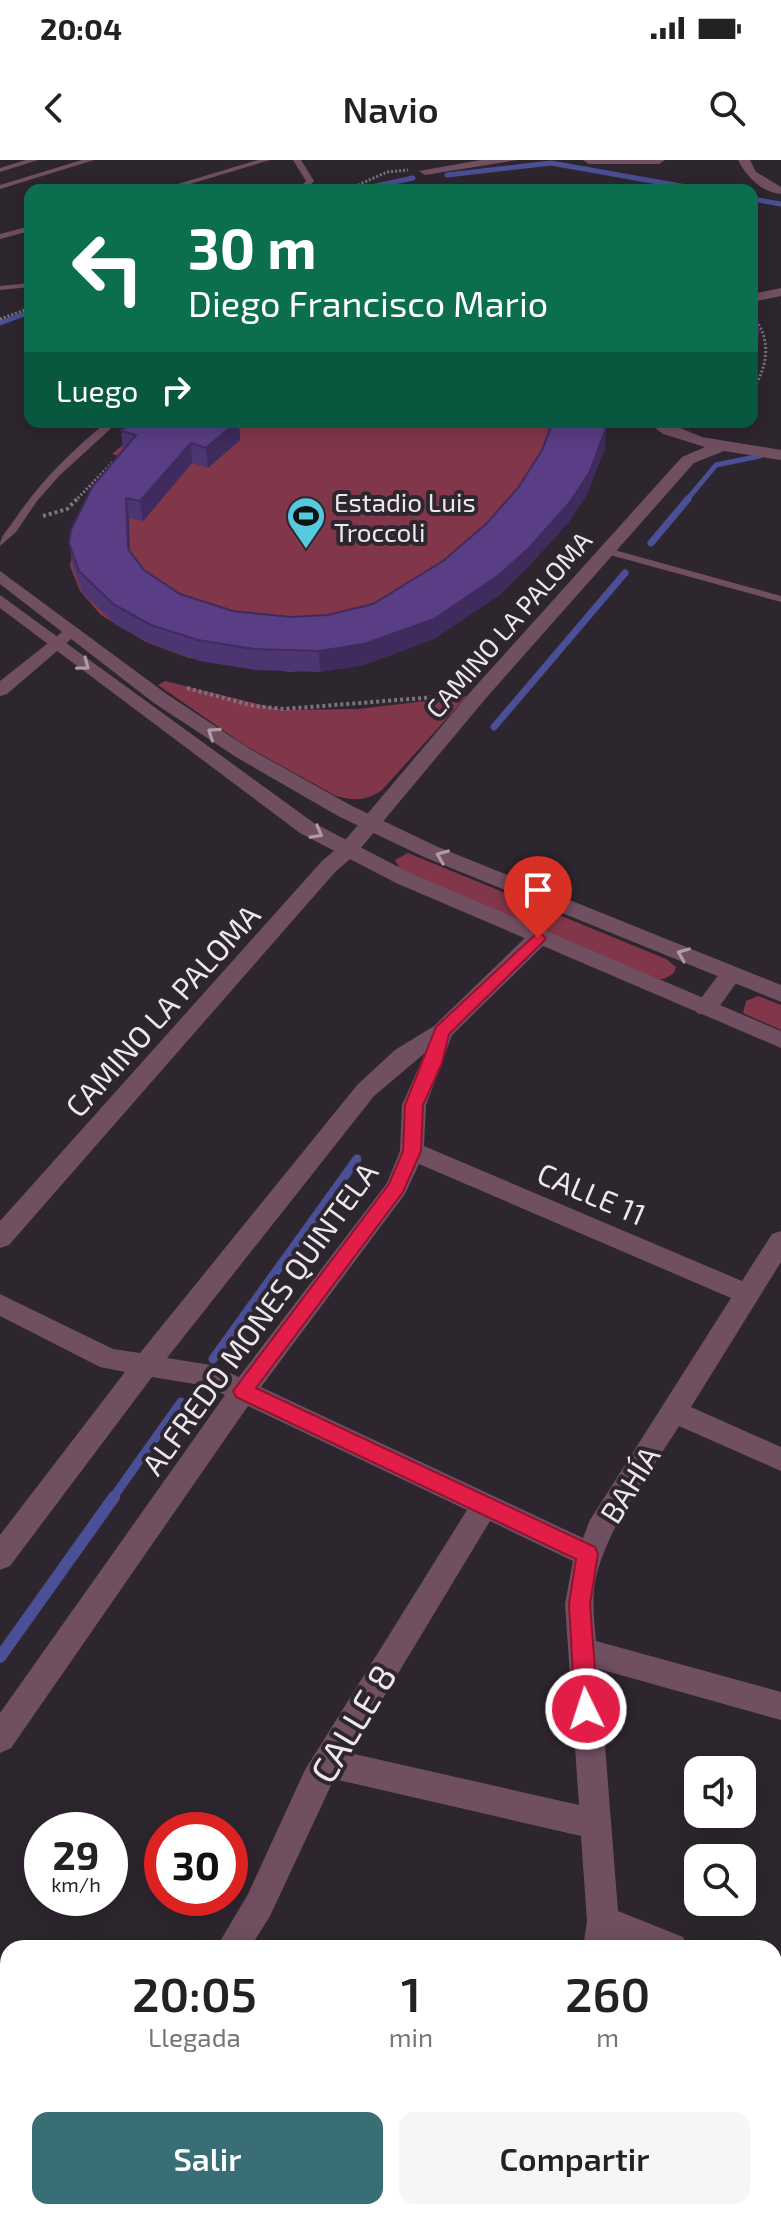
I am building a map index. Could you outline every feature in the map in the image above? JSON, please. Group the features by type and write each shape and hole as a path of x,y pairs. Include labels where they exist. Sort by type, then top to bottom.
{"street":[{"path":"415,160 430,176 512,160"},
{"path":"589,160 629,163 659,160"},
{"path":"744,160 751,174 778,191"},
{"path":"758,297 781,292"},
{"path":"666,428 678,434 724,445 781,455"},
{"path":"678,434 687,446 688,460"},
{"name":"CAMINO LA PALOMA","path":"0,1238 329,866 348,850 480,693 688,460 724,445"},
{"path":"0,576 63,636 233,776 307,828 538,938 781,1040"},
{"path":"0,600 142,684 243,753 370,823 431,852 781,994"},
{"path":"0,690 63,636"},
{"path":"233,776 260,782 339,821 370,823"},
{"name":"ALFREDO MONES QUINTELA","path":"0,1557 145,1366 366,1090 403,1056 442,1032 538,938"},
{"path":"706,1008 731,974"},
{"name":"ALFREDO MONES QUINTELA","path":"0,1738 243,1391 397,1187 412,1151 414,1105 433,1063 442,1032"},
{"name":"CALLE 11","path":"412,1151 747,1294"},
{"name":"BAHÍA","path":"601,1935 579,1604 588,1554 781,1241"},
{"path":"0,1304 109,1359 211,1376 588,1554"},
{"path":"675,1412 781,1459"},
{"name":"CALLE 8","path":"237,1940 259,1905 327,1763 485,1505"},
{"path":"582,1651 781,1706"},
{"path":"327,1763 594,1824"},
{"path":"601,1935 628,1940"}],"lane":[{"path":"0,170 34,160"},
{"path":"0,187 90,160"},
{"path":"183,184 266,160"},
{"path":"297,160 310,181 307,184"},
{"path":"0,237 24,230"},
{"path":"0,288 24,286"},
{"path":"0,543 20,525 35,496 88,441 105,428"},
{"path":"607,551 781,599"}],"path":[{"path":"360,184 387,172 430,176"},
{"path":"0,319 24,310"},
{"path":"758,323 765,331 766,346 758,380"},
{"path":"26,514 50,517 67,509 113,462"},
{"path":"142,684 172,684 254,706 284,709 480,693"}],"shaded area":[{"name":"Estadio Luis Troccoli","path":"143,428 591,428 495,593 416,646 352,666 290,672 189,658 146,642 101,615 80,591 70,566 76,533 131,459 112,454"},
{"path":"165,681 282,710 359,709 467,696 382,790 355,799 336,796 246,746 158,685"},
{"path":"408,853 666,959 676,967 674,973 664,979 656,979 400,869 395,860"},
{"path":"758,996 781,1005 781,1030 743,1013 746,1001"}],"building":[{"path":"125,428 229,428 206,448 191,443 140,501 126,498 128,549 144,570 180,594 233,611 291,617 328,615 373,604 443,561 486,524 518,488 542,450 551,428 606,428 589,473 570,502 529,548 499,575 434,619 364,644 319,651 254,649 198,640 151,625 113,604 79,571 69,543 71,530 92,487 136,435 121,431"}],"waterway":[{"path":"447,175 551,163 669,184"},
{"path":"385,184 413,178"},
{"path":"758,200 781,204"},
{"path":"0,323 24,314"},
{"path":"686,501 716,465 760,456"},
{"path":"651,543 688,499"},
{"path":"494,727 625,573"},
{"path":"213,1359 357,1159"},
{"path":"112,1499 181,1402"},
{"path":"0,1657 114,1497"}],"place":[{"name":"Estadio Luis Troccoli","path":"306,550"}],"route":[{"path":"538,938 442,1032 433,1063 414,1105 412,1151 397,1187 243,1391 588,1554 579,1604 586,1709"}]}
